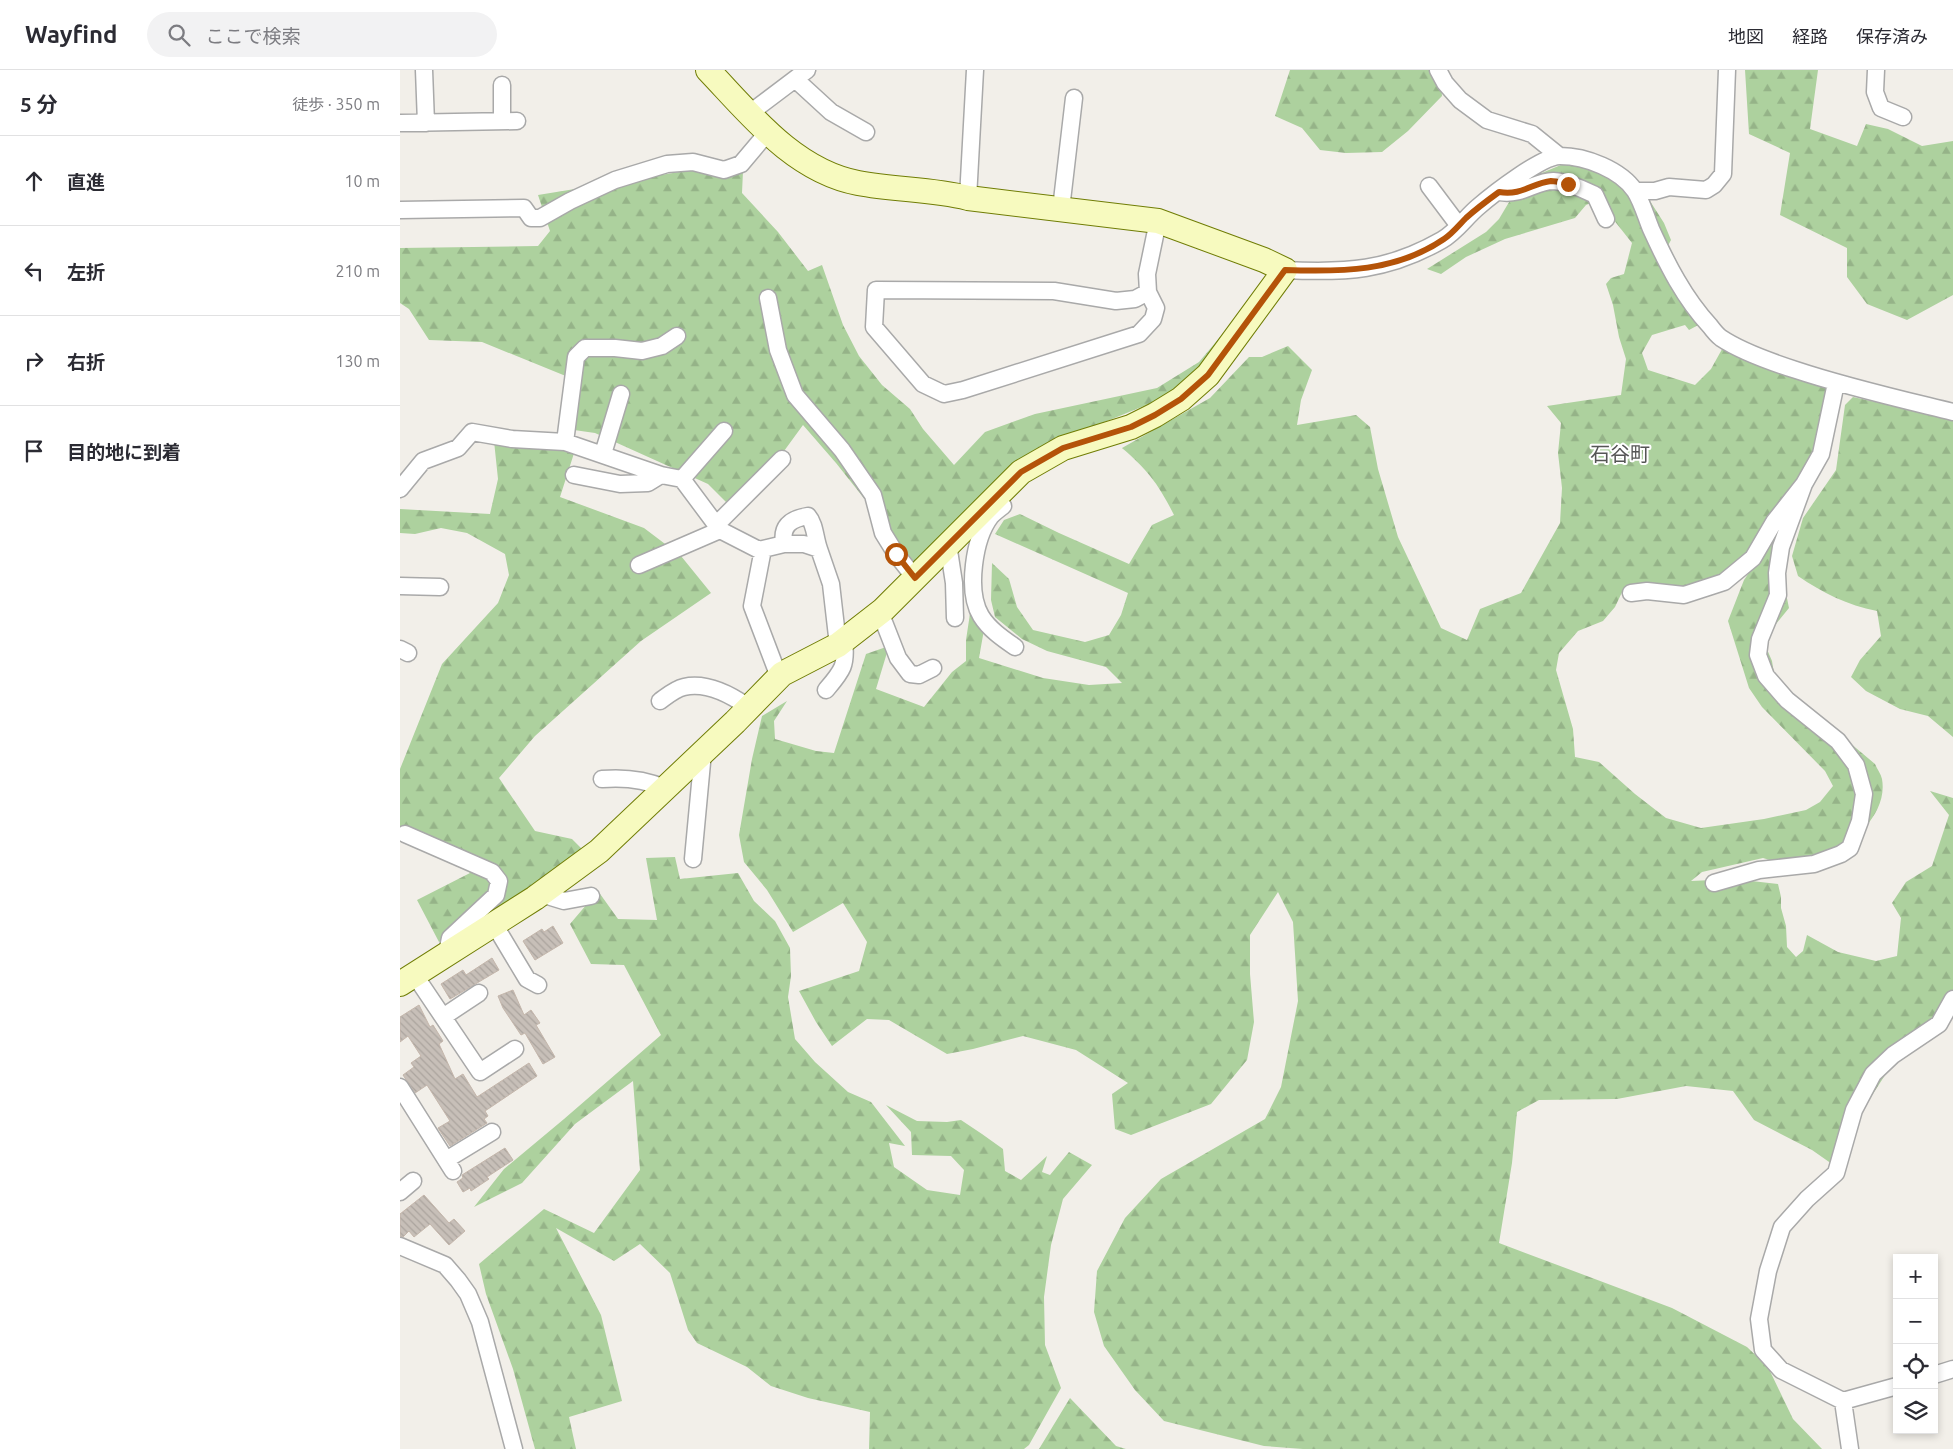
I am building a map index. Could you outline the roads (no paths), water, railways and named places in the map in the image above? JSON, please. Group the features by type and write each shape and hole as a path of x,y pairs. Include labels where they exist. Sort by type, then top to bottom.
{"street":[{"path":"424,70 426,123"},
{"path":"708,70 768,132 792,152 835,177 858,183 951,194 968,198 1158,220 1264,260 1285,270 1332,272 1361,270 1412,256 1445,239 1479,206 1535,165 1558,155"},
{"path":"968,198 975,70"},
{"path":"1438,70 1460,100 1487,120 1532,134 1558,155 1585,159 1607,168 1621,177 1635,192 1660,248 1695,310 1720,337 1766,360 1836,383 1953,412"},
{"path":"1635,192 1654,191 1669,187 1706,190 1714,185 1723,174 1727,70"},
{"path":"1876,70 1875,92 1881,108 1903,117"},
{"path":"750,113 801,75 831,112 866,132"},
{"path":"400,124 510,121 502,85"},
{"path":"1061,209 1074,98"},
{"path":"400,210 524,208 531,218 540,218 570,201 615,180 667,164 693,162 724,170 741,164 768,132"},
{"path":"1499,192 1509,193 1524,190 1551,181 1568,184 1595,194 1606,218"},
{"path":"1429,186 1459,226"},
{"path":"1148,292 1135,299 1116,301 1054,291 876,290 874,327 923,384 944,394 963,390 1139,334 1153,319 1156,308 1148,292 1147,274 1158,220"},
{"path":"515,1048 480,1072 443,1017 407,979 541,894 598,850 666,788 779,677 841,643 880,612 1021,472 1063,448 1131,427 1181,399 1208,375 1285,270"},
{"path":"768,298 778,350 795,395 842,450 873,495 883,533 896,554 915,578"},
{"path":"566,442 576,357 585,348 615,348 642,351 662,346 677,336"},
{"path":"1631,593 1647,592 1684,595 1724,582 1753,558 1774,522 1804,484 1821,454 1836,383"},
{"path":"603,454 621,394"},
{"path":"574,475 620,484 651,485 682,478 724,431"},
{"path":"400,489 423,461 458,448 472,432 512,439 566,442 603,454 651,485"},
{"path":"638,565 718,528 782,459"},
{"path":"1015,647 993,631 981,617 976,605 973,571 979,541 991,517 1024,486 1027,468"},
{"path":"682,478 718,528 759,550 784,544 804,544 819,549"},
{"path":"1714,883 1759,870 1814,864 1841,854 1850,848 1860,821 1864,794 1856,765 1838,741 1787,700 1766,676 1758,655 1760,639 1778,595 1776,573 1781,547 1804,484"},
{"path":"784,544 783,534 786,527 796,518 808,516 813,522 814,533 831,584 841,643 846,659 839,674 826,690"},
{"path":"948,544 954,583 956,618"},
{"path":"763,549 752,606 779,677"},
{"path":"400,586 440,587"},
{"path":"880,612 898,658 910,674 920,675 933,668"},
{"path":"660,701 684,687 702,687 733,696 748,707"},
{"path":"693,859 703,752"},
{"path":"602,779 625,777 648,781 666,788"},
{"path":"405,834 492,872 499,881 496,895 450,938 448,953"},
{"path":"541,894 564,901 592,896"},
{"path":"494,924 527,979 538,985"},
{"path":"443,1017 479,993"},
{"path":"1893,1387 1843,1401 1781,1370 1763,1350 1759,1319 1768,1271 1782,1227 1807,1199 1836,1173 1854,1110 1873,1074 1893,1055 1949,1017 1953,999"},
{"path":"400,1087 449,1166 492,1132"},
{"path":"400,1192 413,1181"},
{"path":"400,1246 445,1265 468,1294 480,1322 514,1449"},
{"path":"1938,1374 1953,1369"},
{"path":"1843,1401 1850,1449"}],"district":[{"name":"石谷町","path":"1620,454"}]}
